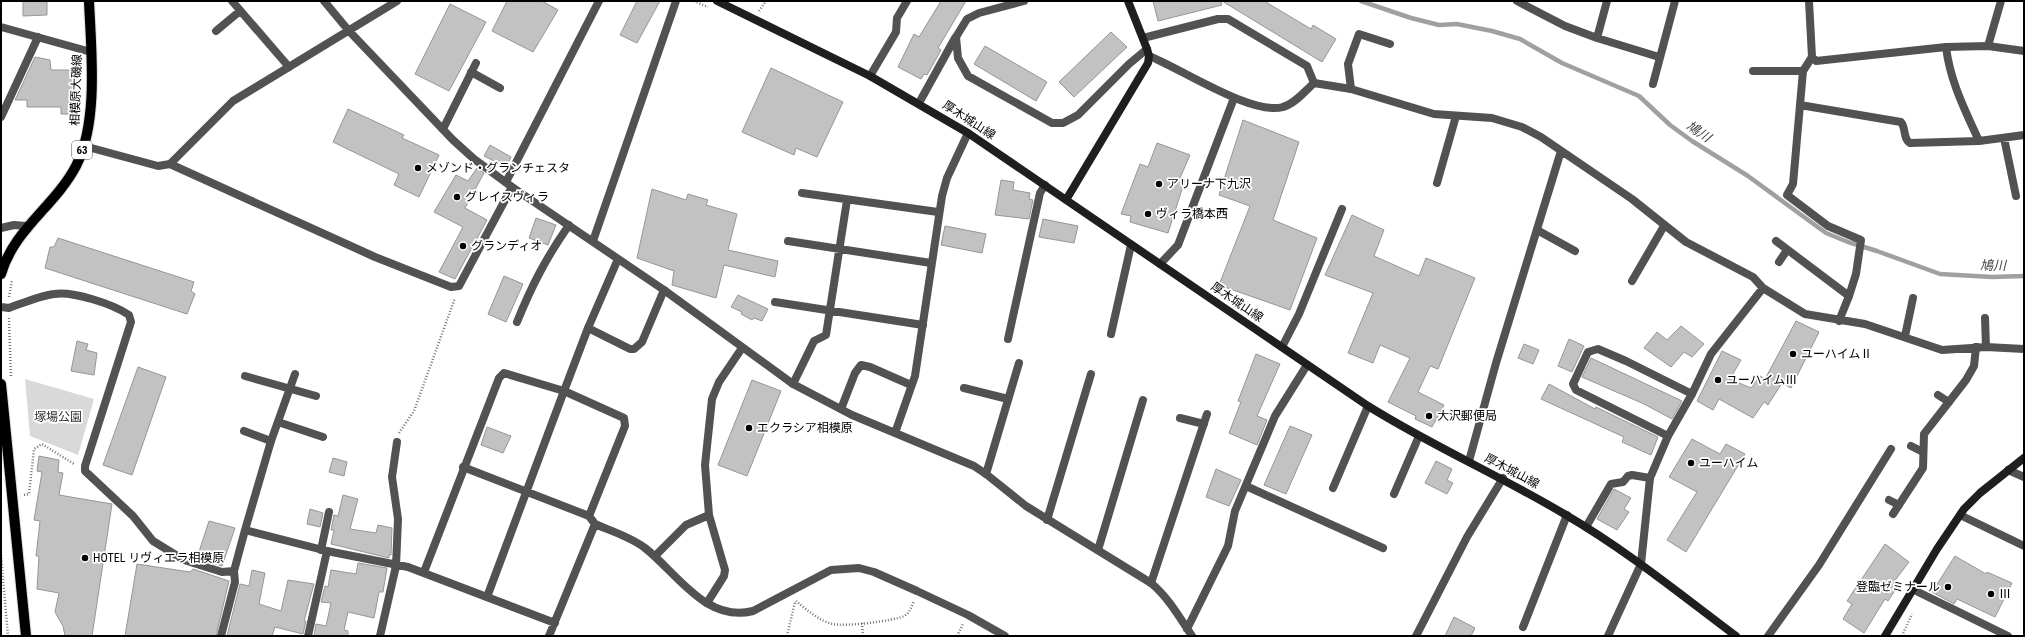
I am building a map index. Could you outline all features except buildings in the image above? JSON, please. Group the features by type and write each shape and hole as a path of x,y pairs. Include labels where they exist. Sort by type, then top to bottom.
{"main road":[{"name":"相模原大磯線","path":"1,274 11,250 27,226 67,180 76,166 84,146 89,128 91,106 89,1"},
{"name":"厚木城山線","path":"716,1 870,76 919,103 968,133 1368,406 1419,436 1503,478 1567,515 1641,564 1736,636"},
{"path":"1066,200 1148,63 1148,52 1128,1"},
{"path":"1,384 26,636"},
{"path":"1885,636 1912,589 1960,515 1980,493 2024,458"}],"street":[{"path":"232,1 289,67"},
{"path":"324,1 349,31 443,129 474,159 509,185 664,290 793,384 841,409 943,452 986,474 1026,506 1047,520 1151,583 1166,599 1190,633"},
{"path":"170,164 233,101 397,1"},
{"path":"84,146 158,166 170,164 375,257 451,287 459,286 599,1"},
{"path":"593,241 676,1"},
{"path":"870,76 896,32 897,18 907,1"},
{"path":"919,103 967,19 979,13 1024,1"},
{"path":"1517,1 1565,26 1597,38 1659,57"},
{"path":"1597,38 1607,1"},
{"path":"1653,84 1659,57 1676,1"},
{"path":"1809,1 1812,57 1803,71 1793,184 1787,195 1828,226 1861,240 1856,274 1839,321"},
{"path":"1988,46 2001,1"},
{"path":"216,31 240,11"},
{"path":"1143,38 1218,19 1228,19 1307,66 1314,83"},
{"path":"1,27 91,52"},
{"path":"1350,89 1348,64 1360,34 1390,44"},
{"path":"956,37 958,58 968,76 1044,120 1058,125 1069,121 1078,115 1130,64 1148,52 1234,98 1268,107 1284,107 1291,103 1314,83"},
{"path":"1,117 38,38"},
{"path":"1812,57 1816,61 1946,47 1988,46 2024,51"},
{"path":"1946,47 1948,65 1954,84 1979,141"},
{"path":"443,129 476,63"},
{"path":"1753,71 1803,71"},
{"path":"471,72 500,88"},
{"path":"1314,83 1350,89 1434,114 1492,118 1522,127 1561,151 1632,199 1686,242 1753,277 1763,288 1804,314 1839,321 1865,324 1905,336 1942,350 1976,347 2024,349"},
{"path":"1160,264 1178,245 1234,98"},
{"path":"1800,105 1901,122 1903,124 1906,140 1910,143 1979,141 2024,135"},
{"path":"1437,183 1456,116"},
{"path":"895,433 912,386 938,212 947,178 968,133"},
{"path":"2004,138 2016,196"},
{"path":"1469,461 1536,230 1561,151"},
{"path":"1008,339 1040,193 1045,185"},
{"path":"802,193 938,212"},
{"path":"793,384 814,341 826,335 831,311 847,200"},
{"path":"1282,348 1299,314 1342,209"},
{"path":"1,228 14,225 27,226"},
{"path":"517,322 535,278 549,253 569,225"},
{"path":"1632,281 1664,226"},
{"path":"1536,230 1574,251"},
{"path":"788,241 931,263"},
{"path":"1776,241 1849,296"},
{"path":"1111,334 1131,245"},
{"path":"1778,262 1788,250"},
{"path":"487,597 588,328 618,259"},
{"path":"1608,636 1641,564 1650,478 1668,436 1692,394 1711,354 1763,288"},
{"path":"588,328 630,349 634,349 642,342 664,290"},
{"path":"1,307 9,308 45,296 66,294 99,302 127,314 130,317 131,322 85,466 85,471 133,516 153,541 184,560 222,572 234,571"},
{"path":"1905,336 1913,298"},
{"path":"775,302 922,325"},
{"path":"1985,318 1986,347"},
{"path":"1893,514 1923,468 1924,434 1974,366 1976,347"},
{"path":"707,603 724,576 725,570 709,515 705,465 712,399 719,382 742,348"},
{"path":"1668,436 1576,390 1574,384 1588,352 1598,349 1626,361 1692,394"},
{"path":"986,474 1019,363"},
{"path":"841,409 855,373 861,365 870,367 912,386"},
{"path":"1190,633 1228,546 1235,511 1275,416 1307,365"},
{"path":"424,572 463,467 501,374 507,373 564,391 624,418 625,422 589,516"},
{"path":"221,636 235,582 234,571 245,530 278,422 295,374"},
{"path":"1047,520 1091,374"},
{"path":"245,376 316,396"},
{"path":"964,388 1008,399"},
{"path":"1938,395 1949,402"},
{"path":"1098,550 1143,400"},
{"path":"1333,488 1368,406"},
{"path":"1151,583 1207,414"},
{"path":"1180,418 1204,424"},
{"path":"278,422 323,437"},
{"path":"244,431 272,441"},
{"path":"1394,494 1419,436"},
{"path":"380,636 396,566 398,518 392,477 397,442"},
{"path":"1911,446 1924,452"},
{"path":"1768,636 1819,565 1890,449"},
{"path":"463,467 589,516 595,524 643,546 707,603 720,610 733,613 746,613 766,606 831,570 859,568 874,572 917,591 968,615 1005,636"},
{"path":"2008,470 2024,477"},
{"path":"1586,527 1611,484 1622,482 1628,476 1632,475 1650,478"},
{"path":"1416,636 1467,537 1503,478"},
{"path":"1246,486 1383,548"},
{"path":"1889,500 1899,505"},
{"path":"308,636 330,512"},
{"path":"655,556 686,525 709,515"},
{"path":"1523,627 1567,515"},
{"path":"1960,515 2024,546"},
{"path":"549,636 595,524"},
{"path":"245,530 324,551 396,566 408,567 555,623"},
{"path":"1912,589 2008,636"}],"path":[{"path":"759,11 766,1"},
{"path":"397,442 400,432 414,411 459,286"},
{"path":"23,495 29,494 34,449 42,444 85,471"},
{"path":"1,555 8,636"},
{"path":"787,636 796,601 797,588"},
{"path":"796,601 822,620 833,624 862,623 904,616 910,612 917,591"},
{"path":"1902,636 1915,608"},
{"path":"862,623 863,636"}],"green space":[{"name":"塚場公園","path":"25,379 94,399 78,455 30,436"}],"waterway":[{"name":"鳩川","path":"1361,1 1411,18 1439,25 1457,24 1492,31 1520,39 1562,63 1639,96 1670,125 1692,141 1748,176 1826,233 1940,274 1992,277 2024,276"}],"place":[{"name":"メゾンド・グランチェスタ","path":"418,168"},
{"name":"アリーナ下九沢","path":"1159,184"},
{"name":"グレイスヴィラ","path":"457,197"},
{"name":"ヴィラ橋本西","path":"1148,214"},
{"name":"グランディオ","path":"463,246"},
{"name":"ユーハイムⅡ","path":"1793,354"},
{"name":"ユーハイムⅢ","path":"1718,380"},
{"name":"大沢郵便局","path":"1429,416"},
{"name":"エクラシア相模原","path":"749,428"},
{"name":"ユーハイム","path":"1691,463"},
{"name":"HOTEL リヴィエラ相模原","path":"85,558"},
{"name":"登臨ゼミナール","path":"1948,587"},
{"name":"Ⅲ","path":"1991,594"}]}
